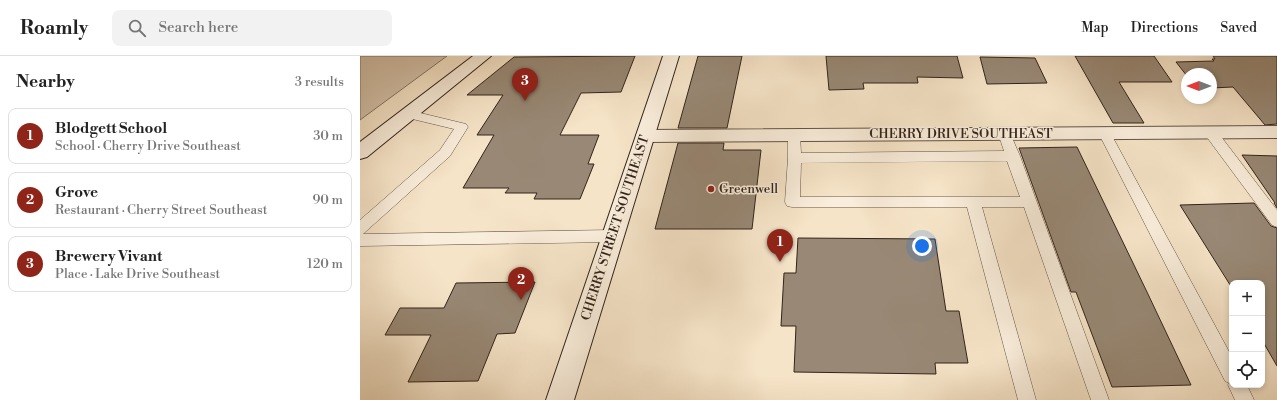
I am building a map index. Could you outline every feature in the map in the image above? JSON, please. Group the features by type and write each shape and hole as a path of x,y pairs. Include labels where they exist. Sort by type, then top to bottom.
{"street":[{"path":"360,152 483,56"},
{"name":"CHERRY STREET SOUTHEAST","path":"560,400 671,56"},
{"name":"CHERRY DRIVE SOUTHEAST","path":"645,136 1277,132"}],"lane":[{"path":"360,229 445,153 462,127 408,114"},
{"path":"1004,133 1100,400"},
{"path":"1211,133 1277,221"},
{"path":"1105,134 1229,369"},
{"path":"794,135 792,202 1029,202"},
{"path":"794,158 1013,156"},
{"path":"973,202 1027,400"},
{"path":"360,240 612,236"},
{"path":"1239,388 1245,400"}],"shaded area":[{"path":"360,56 447,56 360,120"}],"building":[{"path":"635,56 621,92 581,93 560,135 599,135 588,164 594,164 580,199 534,199 537,193 505,193 509,188 463,188 494,135 477,135 503,95 467,95 514,57"},
{"path":"698,56 742,56 727,128 678,128"},
{"path":"826,56 957,56 963,78 917,77 918,83 863,83 864,89 829,90"},
{"path":"1075,56 1154,56 1172,82 1119,82 1144,123 1113,123"},
{"path":"1213,56 1277,56 1277,124 1265,125 1233,87 1217,88 1217,68 1181,68 1176,62 1214,61 1212,59 1215,59"},
{"path":"980,57 1035,58 1047,83 987,84"},
{"name":"Greenwell","path":"678,143 724,143 723,150 761,150 752,229 655,229"},
{"path":"1077,147 1191,385 1112,387 1076,292 1071,292 1019,148"},
{"path":"1242,155 1277,156 1277,208 1275,203"},
{"path":"1254,203 1271,226 1277,228 1277,366 1265,345 1265,280 1229,280 1229,283 1180,205"},
{"path":"798,238 935,239 946,311 959,311 968,363 935,363 936,374 794,372 796,326 781,326 784,273 796,273"},
{"path":"535,282 515,333 497,334 478,381 408,382 431,335 385,335 400,308 444,308 456,283"}],"place":[{"name":"Brewery Vivant","path":"525,101"},
{"name":"Greenwell","path":"711,189"},
{"name":"Blodgett School","path":"780,262"},
{"name":"Grove","path":"521,300"}]}
